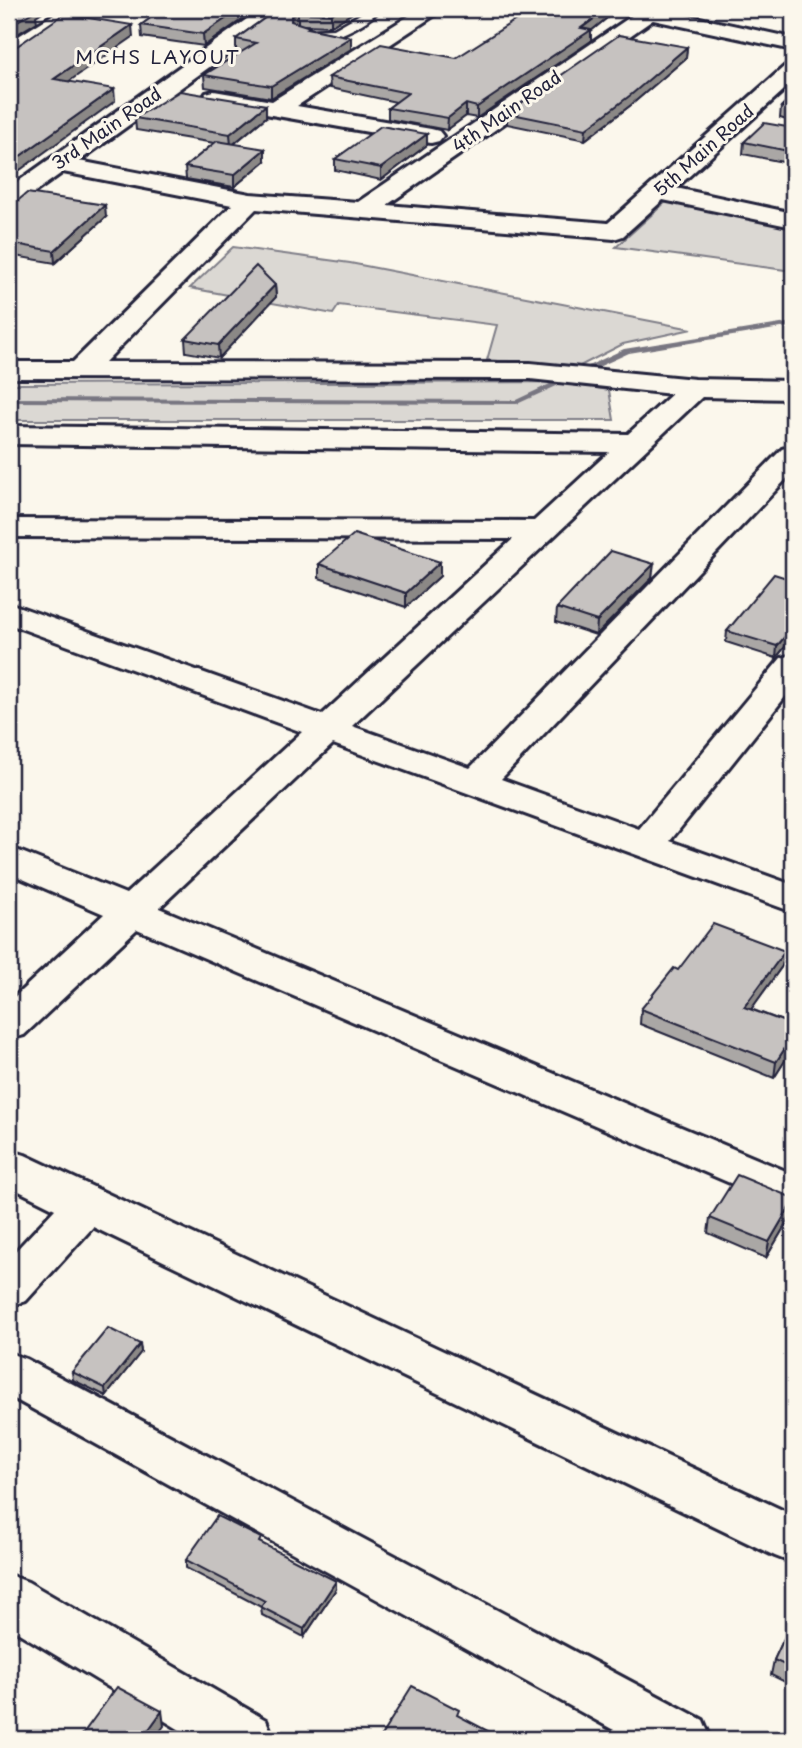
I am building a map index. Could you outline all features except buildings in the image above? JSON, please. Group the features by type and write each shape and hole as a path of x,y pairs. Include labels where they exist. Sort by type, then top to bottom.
{"street":[{"path":"9,51 76,9"},
{"name":"3rd Main Road","path":"12,194 59,164 265,18 272,9"},
{"path":"276,109 434,9"},
{"path":"640,11 793,44"},
{"name":"4th Main Road","path":"363,211 463,142 640,11"},
{"name":"5th Main Road","path":"363,211 614,231 793,71"},
{"path":"164,89 463,142"},
{"path":"738,120 766,126"},
{"path":"59,164 250,201 363,211"},
{"path":"658,192 793,220"},
{"path":"82,369 250,201"},
{"path":"9,370 530,371 695,387 793,390"},
{"path":"9,1025 695,387"},
{"path":"9,435 635,443"},
{"path":"477,783 793,455"},
{"path":"9,528 542,530"},
{"path":"9,612 793,898"},
{"path":"646,845 793,665"},
{"path":"9,859 793,1193"},
{"path":"9,1167 793,1540"},
{"path":"9,1288 86,1205"},
{"path":"9,1373 683,1739"},
{"path":"9,1599 246,1739"}],"lane":[{"path":"298,30 325,35 337,33 376,9"}],"shaded area":[{"path":"668,200 793,225 793,271 616,247"},
{"path":"233,247 350,263 692,329 623,344 576,368 487,360 497,325 339,305 333,314 190,288"},
{"path":"560,382 609,390 614,420 9,420 9,384"}],"waterway":[{"path":"9,400 517,402 627,351 793,324"}],"district":[{"name":"MCHS LAYOUT","path":"158,57"}]}
